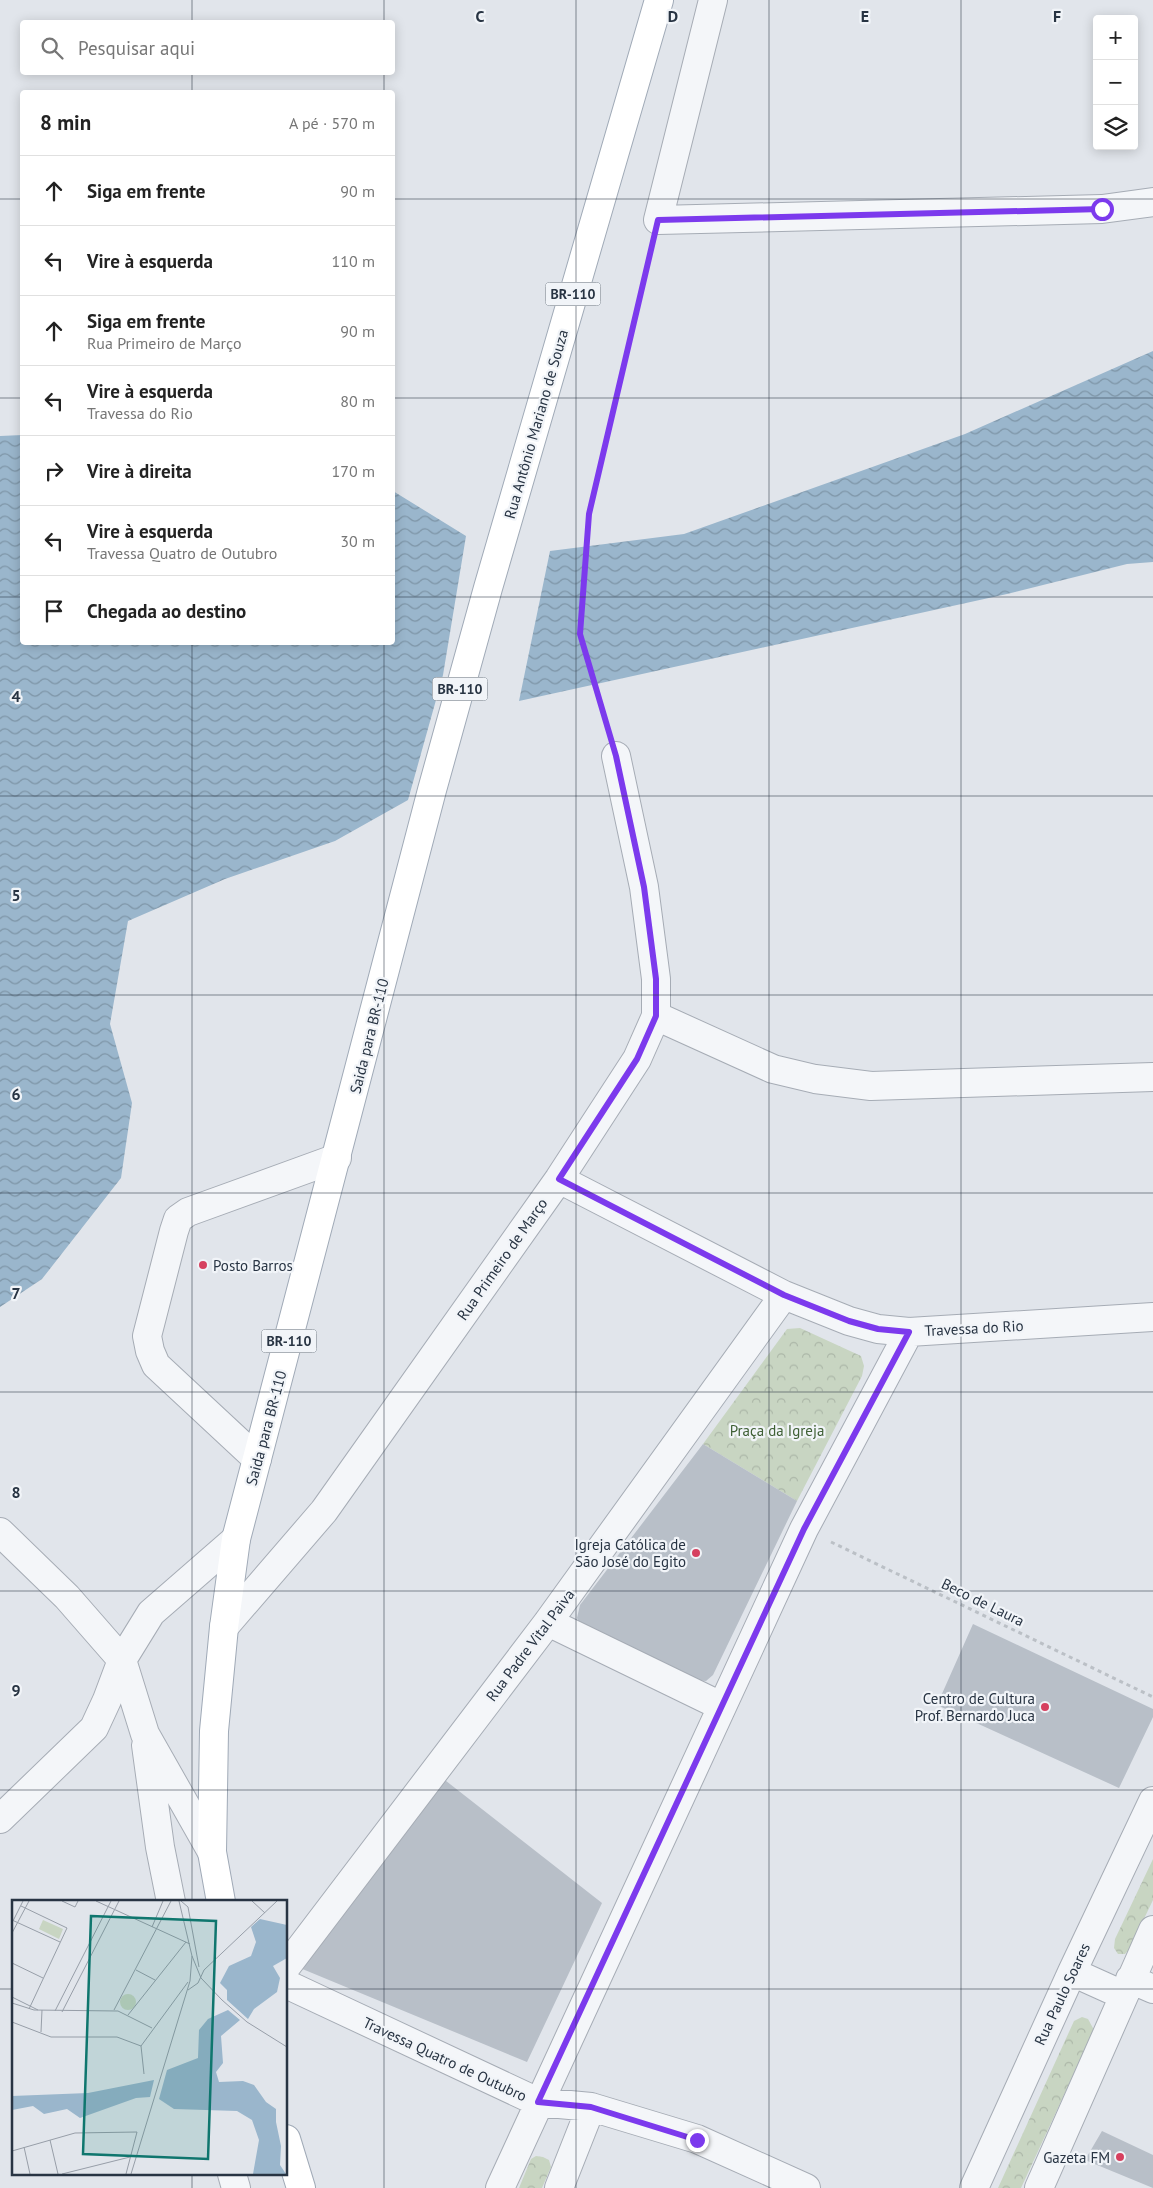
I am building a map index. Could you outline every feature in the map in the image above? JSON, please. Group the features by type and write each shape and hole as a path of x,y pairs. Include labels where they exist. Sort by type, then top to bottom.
{"main road":[{"name":"Rua Antônio Mariano de Souza","path":"432,790 488,588 659,0"},
{"name":"Saida para BR-110","path":"221,1900 212,1852 214,1731 224,1627 236,1539 338,1158 432,790"},
{"path":"288,2146 301,2188"}],"street":[{"path":"712,0 658,220 1102,209 1153,202"},
{"name":"Rua Primeiro de Março","path":"224,1627 324,1511 559,1179 637,1059 656,1016 656,979 644,887 616,756"},
{"path":"656,1016 773,1069 815,1079 871,1086 1153,1077"},
{"path":"257,1460 156,1365 150,1352 148,1336 174,1230 178,1219 188,1212 338,1158"},
{"name":"Travessa do Rio","path":"559,1179 784,1295 868,1327 909,1332 1153,1318"},
{"name":"Rua Padre Vital Paiva","path":"288,1964 548,1622 784,1295"},
{"path":"500,2188 538,2102 804,1529 909,1332"},
{"path":"0,1532 67,1597 122,1660 145,1734 156,1821 170,1900"},
{"path":"0,1819 94,1728 122,1660 151,1613 236,1539"},
{"path":"548,1622 721,1706"},
{"path":"145,1734 212,1852"},
{"name":"Rua Paulo Soares","path":"974,2188 1072,1972 1153,1801"},
{"path":"1039,2188 1136,1987 1153,1930"},
{"path":"1072,1972 1136,1987"},
{"name":"Travessa Quatro de Outubro","path":"288,1985 538,2102 591,2107 697,2140 806,2188"},
{"path":"559,2188 591,2107"}],"path":[{"path":"616,756 580,634 589,514 658,220"},
{"name":"Beco de Laura","path":"804,1529 1153,1696"}],"green space":[{"name":"Praça da Igreja","path":"800,1328 861,1356 864,1366 862,1376 797,1501 703,1444 787,1329"},
{"path":"1153,1859 1153,1900 1130,1948 1125,1954 1118,1954 1114,1948 1115,1939"},
{"path":"1082,2017 1088,2019 1094,2030 1021,2188 998,2188 1074,2021"},
{"path":"536,2156 549,2160 551,2167 542,2188 519,2188 531,2159"}],"water":[{"path":"1153,351 1153,562 1127,564 1007,594 519,701 550,551 684,534 965,434"},
{"path":"20,435 20,645 395,645 395,492 466,536 443,675 408,800 335,841 225,879 128,921 110,1024 132,1103 121,1178 42,1279 0,1307 0,436"}],"building":[{"name":"Igreja Católica de São José do Egito","path":"703,1444 797,1501 713,1675 706,1681 695,1680 582,1628 577,1618 580,1605"},
{"name":"Centro de Cultura Prof. Bernardo Juca","path":"973,1624 1153,1709 1153,1717 1119,1788 937,1705"},
{"path":"441,1777 602,1903 527,2062 300,1968"},
{"name":"Gazeta FM","path":"1102,2131 1153,2155 1153,2188 1085,2160"}],"place":[{"name":"Posto Barros","path":"203,1265"},
{"name":"Igreja Católica de São José do Egito","path":"696,1553"},
{"name":"Centro de Cultura Prof. Bernardo Juca","path":"1045,1707"},
{"name":"Gazeta FM","path":"1120,2157"}],"route":[{"path":"697,2140 591,2107 538,2102 804,1529 909,1332 878,1329 849,1321 784,1295 559,1179 637,1059 656,1016 656,979 644,887 616,756 580,634 589,514 658,220 1102,209"}]}
